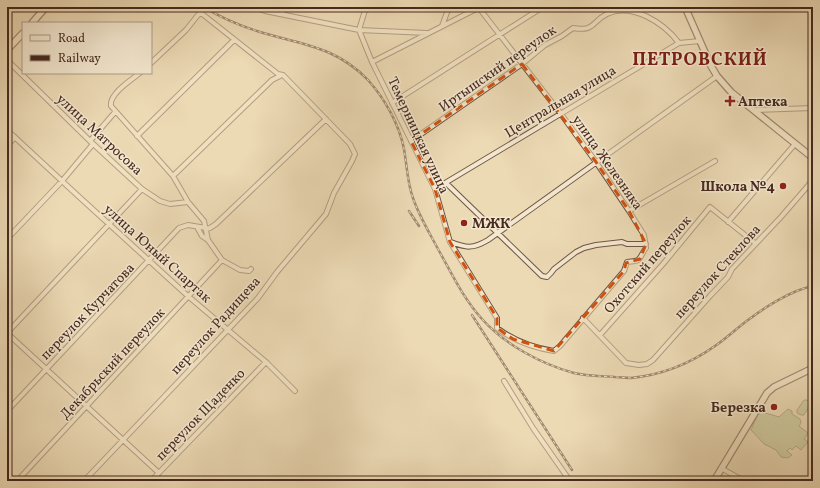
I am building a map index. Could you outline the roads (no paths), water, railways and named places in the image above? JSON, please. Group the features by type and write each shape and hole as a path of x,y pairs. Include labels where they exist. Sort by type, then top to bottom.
{"main road":[{"path":"33,22 46,7"},
{"path":"685,7 710,66 730,92 813,158"},
{"path":"7,50 22,33"},
{"path":"714,481 767,393 774,386 813,368"}],"street":[{"path":"254,7 265,11 359,30 427,33"},
{"path":"282,14 283,7"},
{"path":"359,30 366,7"},
{"path":"442,26 449,7"},
{"path":"372,62 480,7"},
{"name":"улица Железняка","path":"480,7 499,35 561,114 596,162 630,211 644,235 646,244"},
{"path":"392,103 543,7"},
{"name":"Иртышский переулок","path":"411,141 522,64 545,45 573,28 582,30 592,27 605,15 617,10 637,12 674,36 679,43"},
{"path":"152,62 186,30 201,13 278,74 283,75 326,119 216,224 206,228"},
{"name":"Темерницкая улица","path":"359,30 372,62 435,189 450,242 496,318 497,328 513,339 547,350 554,351 560,346"},
{"path":"137,136 234,40"},
{"name":"Центральная улица","path":"435,189 679,43 700,41"},
{"name":"улица Матросова","path":"7,60 91,142 142,189 160,201 170,204 188,202"},
{"path":"139,74 115,94 110,102 111,106 173,176 188,202 204,221 208,240"},
{"path":"173,176 272,80 283,75"},
{"path":"450,242 464,247 480,245 717,76"},
{"path":"754,110 813,108"},
{"path":"7,240 62,181 115,112"},
{"name":"переулок Радищева","path":"84,481 258,298 277,272 326,214 334,193 355,154 350,144 326,119"},
{"name":"улица Юный Спартак","path":"7,130 189,297 266,362 295,392"},
{"path":"7,146 15,138"},
{"path":"755,243 728,222 795,144"},
{"path":"630,211 715,161"},
{"name":"переулок Стеклова","path":"600,335 626,363 632,365 647,364 653,360 728,277 732,269 755,243 781,217 813,180"},
{"name":"Темерницкая улица","path":"446,183 538,274 542,276 552,273 554,269 576,252 596,245 622,242 627,244 646,244"},
{"path":"142,189 7,333 159,473"},
{"name":"Охотский переулок","path":"600,335 663,264 710,207 728,222"},
{"name":"переулок Курчатова","path":"7,411 179,228 188,225 206,228"},
{"path":"197,227 202,236 208,240 222,260 240,270 249,272 251,269"},
{"name":"Охотский переулок","path":"560,346 624,271 627,262 637,261 640,258 642,252 646,248 646,244"},
{"name":"Декабрьский переулок","path":"17,481 222,260"},
{"path":"583,318 600,335"},
{"name":"переулок Щаденко","path":"151,481 266,362"},
{"path":"504,381 532,428 570,481"},
{"path":"721,468 744,481"}],"railway":[{"path":"204,7 224,18 246,27 330,53 356,69 368,80 386,104 399,130 404,149 409,186 415,205 458,286 475,311 491,328 512,345 536,359 561,369 584,375 631,378 653,374 696,358 770,305 796,291 813,286"},
{"path":"409,211 419,226"},
{"path":"472,315 572,470"}],"place":[{"name":"Аптека","path":"730,101"},
{"name":"Школа №4","path":"783,186"},
{"name":"МЖК","path":"464,223"},
{"name":"Березка","path":"774,407"}],"district":[{"name":"ПЕТРОВСКИЙ","path":"700,59"}]}
